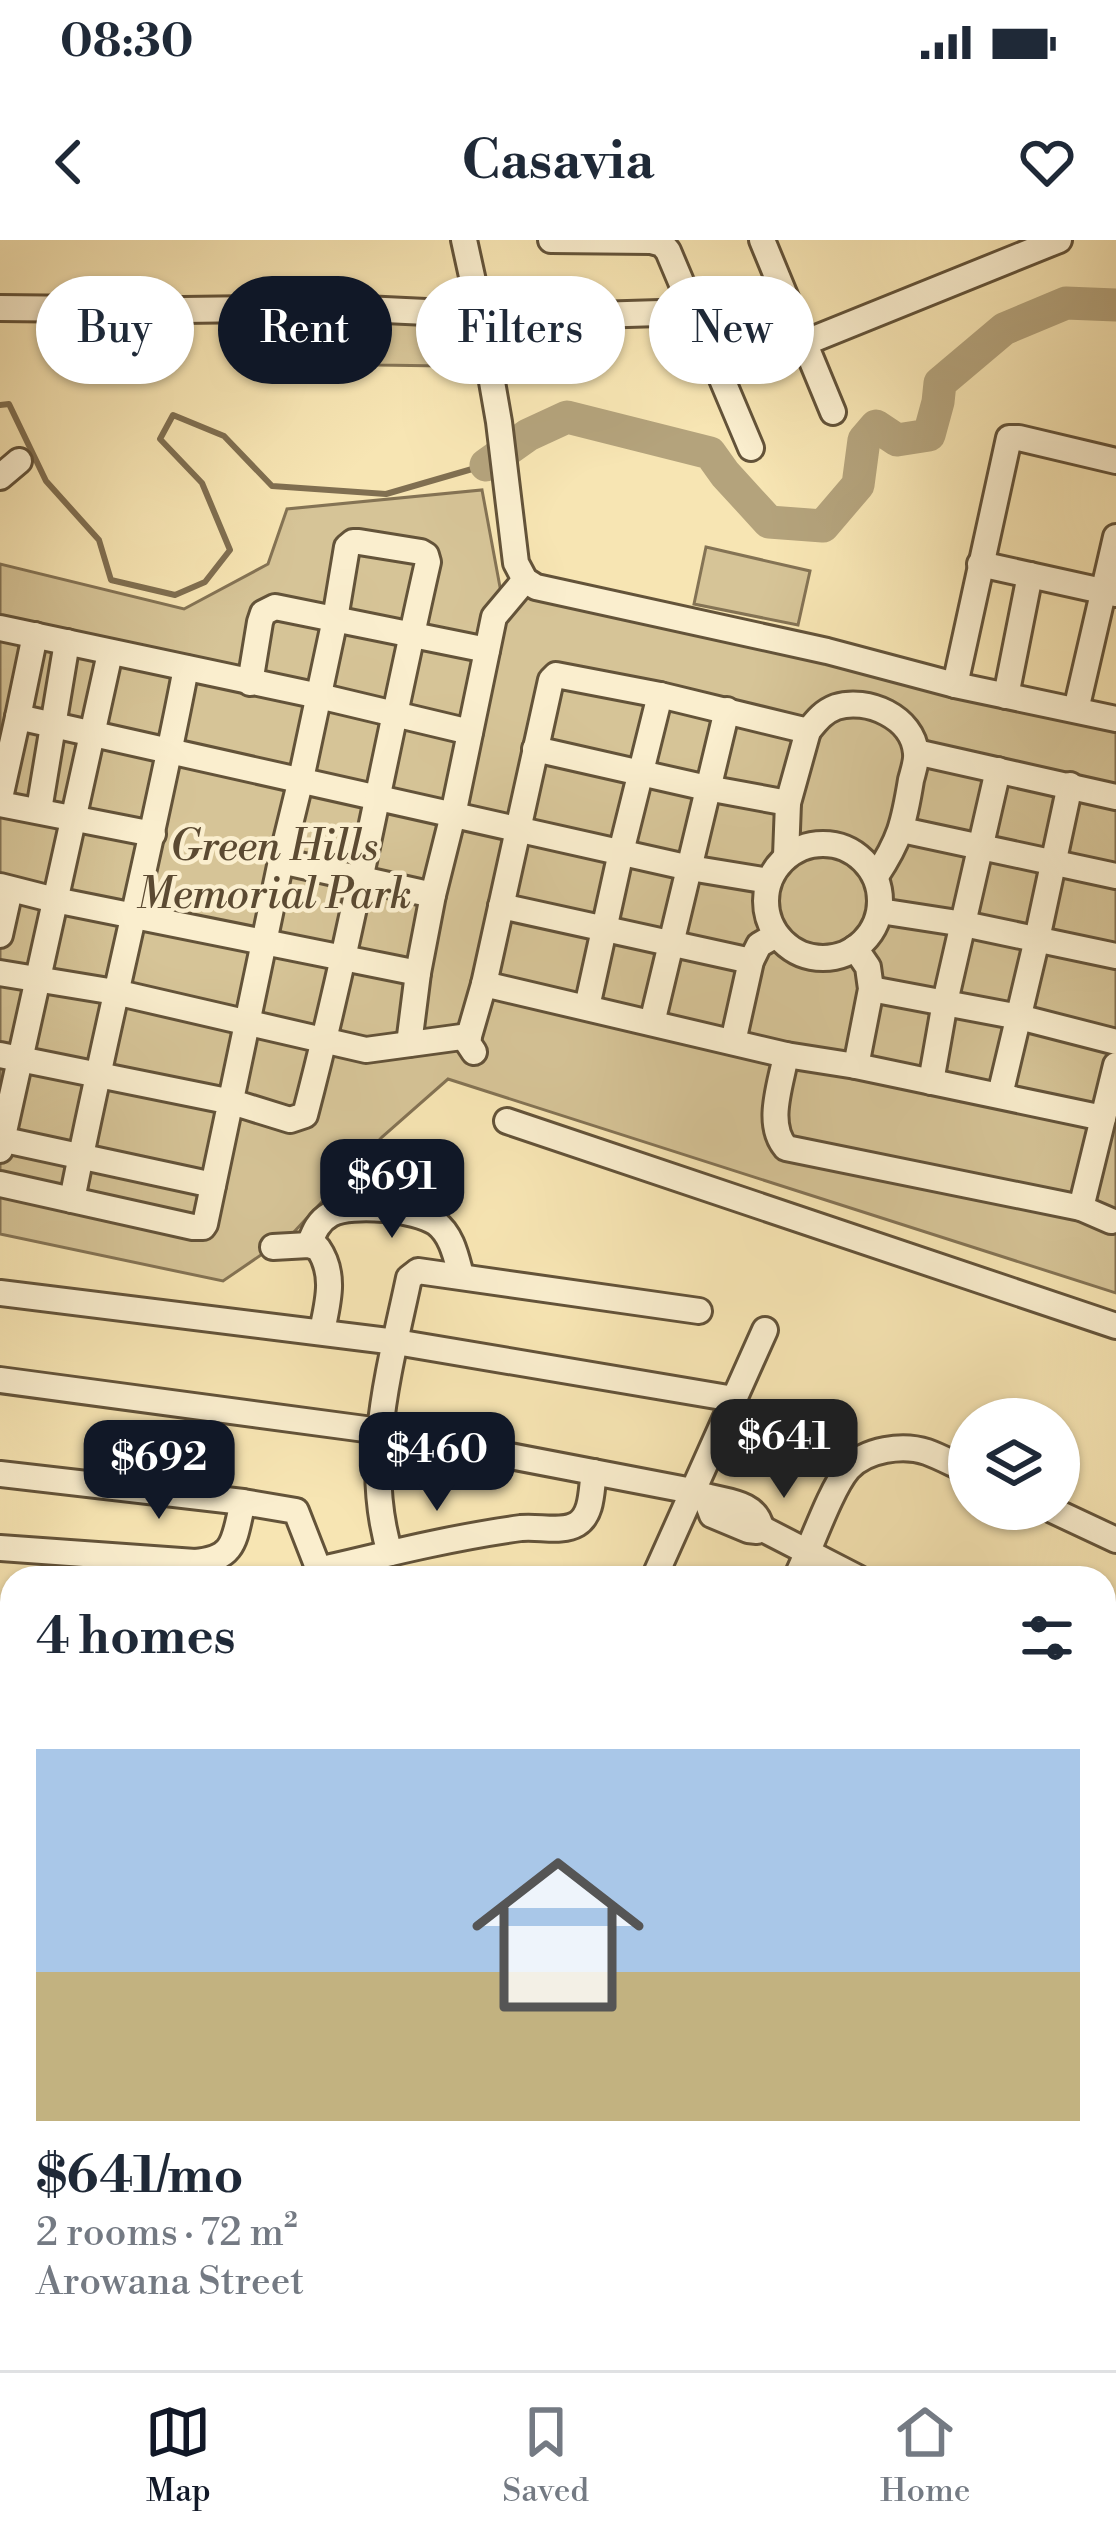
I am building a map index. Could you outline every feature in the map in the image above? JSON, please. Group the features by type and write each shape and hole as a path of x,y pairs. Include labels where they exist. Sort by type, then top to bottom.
{"street":[{"path":"464,240 472,276"},
{"path":"551,240 652,241 668,250 679,276"},
{"path":"762,240 777,276"},
{"path":"814,339 1059,240"},
{"path":"0,308 416,311"},
{"path":"814,367 833,412"},
{"path":"492,384 516,563 525,580 536,587 1116,718"},
{"path":"725,384 752,448"},
{"path":"955,685 1010,438 1116,461"},
{"path":"1076,710 1110,593 1116,537"},
{"path":"0,1184 202,1227 232,1102 280,861 302,779 347,547 353,542 426,555 360,879 305,1114 290,1120 232,1102 11,1058"},
{"path":"980,564 1110,593"},
{"path":"1006,696 1030,575"},
{"path":"409,1044 433,895 494,616 525,580"},
{"path":"250,683 260,622 268,608 275,607 487,650"},
{"path":"0,628 470,732"},
{"path":"35,635 0,801 154,834"},
{"path":"39,810 67,642"},
{"path":"110,653 38,979 11,1058 1,1143 213,1185"},
{"path":"872,707 878,666"},
{"path":"72,1200 186,668"},
{"path":"0,973 116,992 366,1050 471,1044 535,749 556,675 808,731"},
{"path":"587,1007 660,695"},
{"path":"786,856 788,803 808,731 821,715 839,706 860,704 899,721 916,752 902,830 875,876"},
{"path":"652,1023 727,710"},
{"path":"18,718 690,868 769,881"},
{"path":"535,749 788,803"},
{"path":"916,752 1116,797"},
{"path":"931,1082 998,770"},
{"path":"1000,1095 1070,784"},
{"path":"902,830 1116,876"},
{"path":"827,844 847,849 875,876 881,891 880,911 871,932 855,948 824,958 800,954 776,935 765,907 769,881 786,856 797,849 827,844"},
{"path":"280,861 433,895"},
{"path":"0,935 5,888 418,973"},
{"path":"501,906 751,961"},
{"path":"880,911 1116,956"},
{"path":"733,1042 751,961 759,945 776,935"},
{"path":"855,948 868,967 871,989 856,1066"},
{"path":"484,983 786,1055 1103,1118"},
{"path":"871,989 1019,1017 1116,1042"},
{"path":"786,1055 775,1120 776,1137 786,1148 1081,1208 1111,1221"},
{"path":"1081,1208 1116,1065"},
{"path":"507,1121 1116,1326"},
{"path":"309,1245 316,1226 328,1215 382,1209 435,1222 454,1249 460,1275"},
{"path":"273,1246 318,1247 326,1259 330,1294 322,1331"},
{"path":"390,1553 377,1492 380,1431 412,1273 460,1275 699,1311"},
{"path":"0,1293 322,1331 734,1399"},
{"path":"661,1566 699,1495 765,1330"},
{"path":"0,1380 380,1431 720,1497 756,1513 761,1528 833,1566"},
{"path":"802,1566 837,1487 848,1469 866,1454 923,1450 948,1462"},
{"path":"344,1566 524,1528 565,1528 588,1513 594,1472"},
{"path":"0,1474 296,1511 313,1566"},
{"path":"0,1548 214,1561 232,1547 243,1502"},
{"path":"1080,1523 1116,1540"}],"green space":[{"path":"392,323 416,324 416,366 392,365"},
{"name":"Green Hills Memorial Park","path":"482,490 500,587 1116,719 1116,1293 448,1079 382,1137 293,1233 223,1281 0,1234 0,564 184,609 268,564 287,509"},
{"path":"706,547 810,571 798,625 694,604"}],"waterway":[{"path":"486,465 528,435 567,417 710,453 769,522 823,526 858,485 864,440 876,426 897,440 929,435 940,383 1004,329 1066,303 1116,305"},
{"path":"0,405 9,404 46,481 99,540 111,580 175,595 205,582 230,550 202,483 160,439 173,415 224,436 272,486 386,494 486,465"}]}
